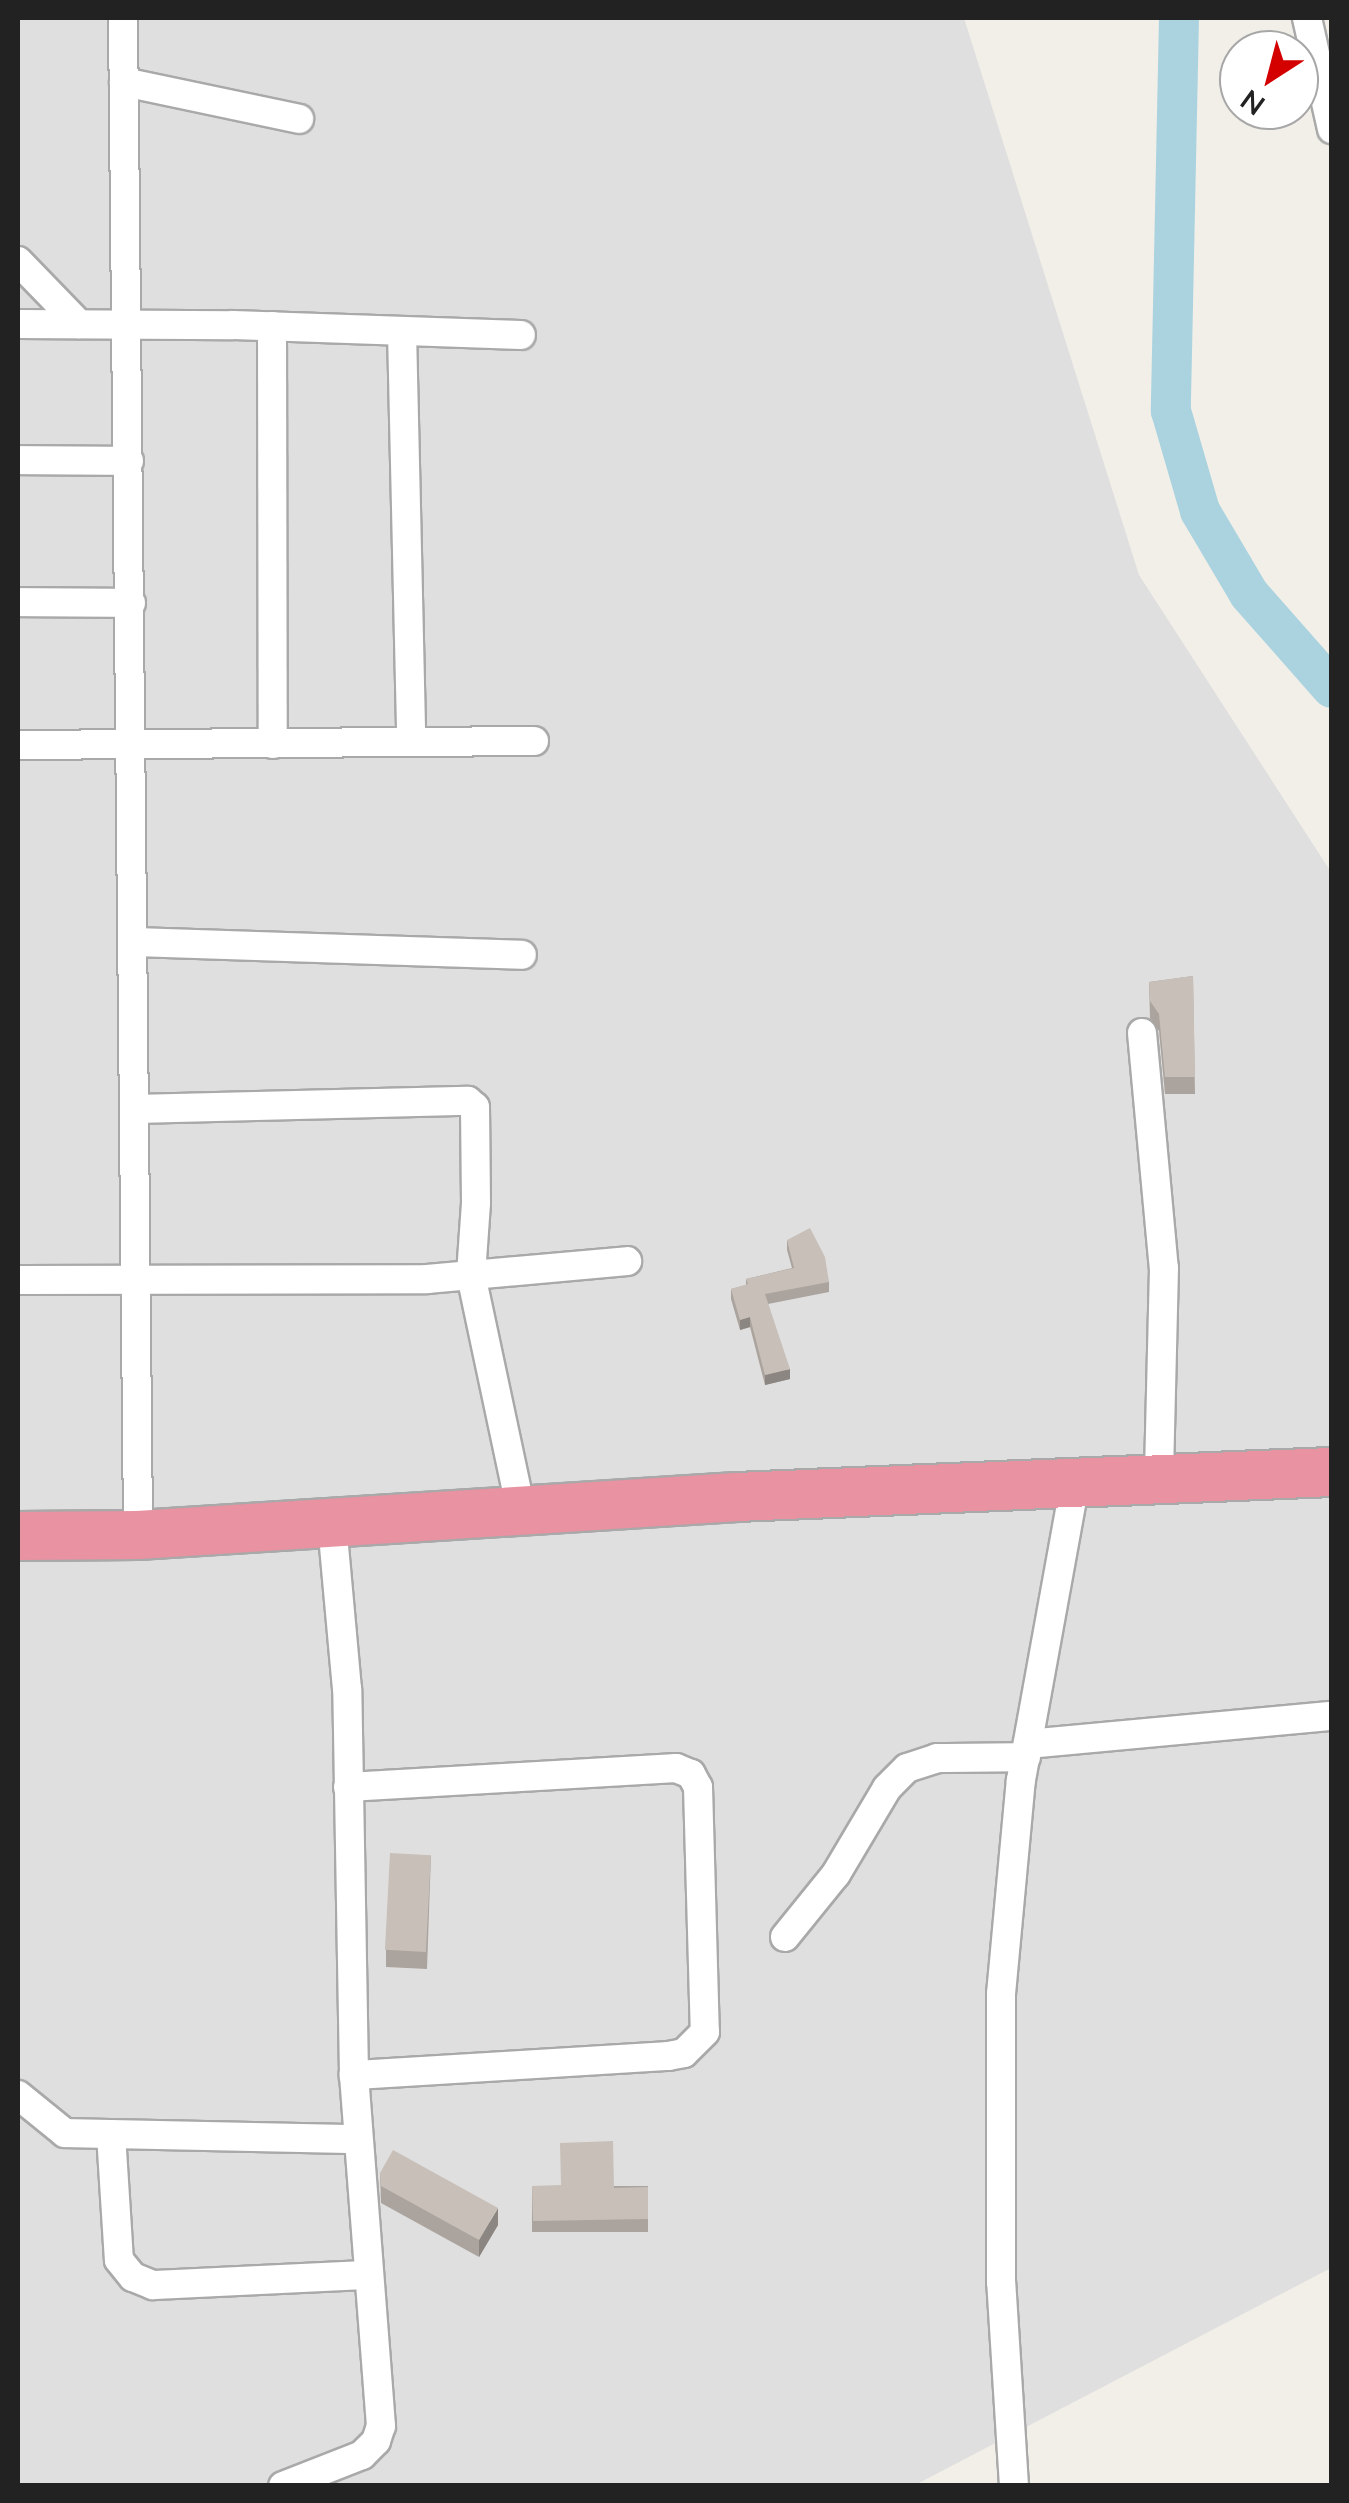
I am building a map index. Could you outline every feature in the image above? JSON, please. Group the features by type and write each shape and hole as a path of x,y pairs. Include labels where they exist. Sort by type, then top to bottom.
{"highway":[{"path":"18,1536 138,1535 521,1511 1332,1472"}],"street":[{"path":"123,18 132,603 138,1535"},
{"path":"1307,18 1332,129"},
{"path":"124,82 299,119"},
{"path":"18,261 79,324"},
{"path":"18,324 272,326 521,335"},
{"path":"272,326 273,744"},
{"path":"402,331 411,742"},
{"path":"18,460 129,461"},
{"path":"18,602 132,603"},
{"path":"18,745 534,740"},
{"path":"134,942 522,955"},
{"path":"1142,1033 1164,1268 1159,1480"},
{"path":"135,1109 468,1102 478,1115 470,1275 521,1511"},
{"path":"18,1280 427,1279 627,1261"},
{"path":"1014,2486 1001,2282 1000,1994 1027,1751 1075,1484"},
{"path":"283,2486 362,2455 376,2442 382,2426 354,2075 343,1610 332,1523"},
{"path":"785,1937 836,1874 887,1788 907,1768 937,1758 1332,1716"},
{"path":"348,1787 676,1768 692,1774 698,1787 705,2032 698,2044 668,2056 354,2075"},
{"path":"18,2095 66,2133 358,2140"},
{"path":"111,2134 119,2260 133,2277 153,2285 367,2275"}],"shaded area":[{"path":"18,18 964,18 1139,575 1331,872 1331,2268 915,2485 18,2485"}],"building":[{"path":"1193,976 1195,1077 1165,1077 1159,1014 1150,1001 1149,982"},
{"path":"810,1228 825,1257 829,1282 765,1294 790,1369 765,1375 750,1317 740,1320 731,1289 748,1284 746,1279 794,1268 787,1240"},
{"path":"390,1853 431,1855 426,1952 385,1950"},
{"path":"613,2141 614,2188 648,2187 648,2219 533,2221 532,2186 561,2185 560,2143"},
{"path":"393,2150 498,2208 479,2240 381,2186 380,2173"}],"waterway":[{"path":"1179,18 1171,411 1200,511 1249,594 1332,688"}]}
